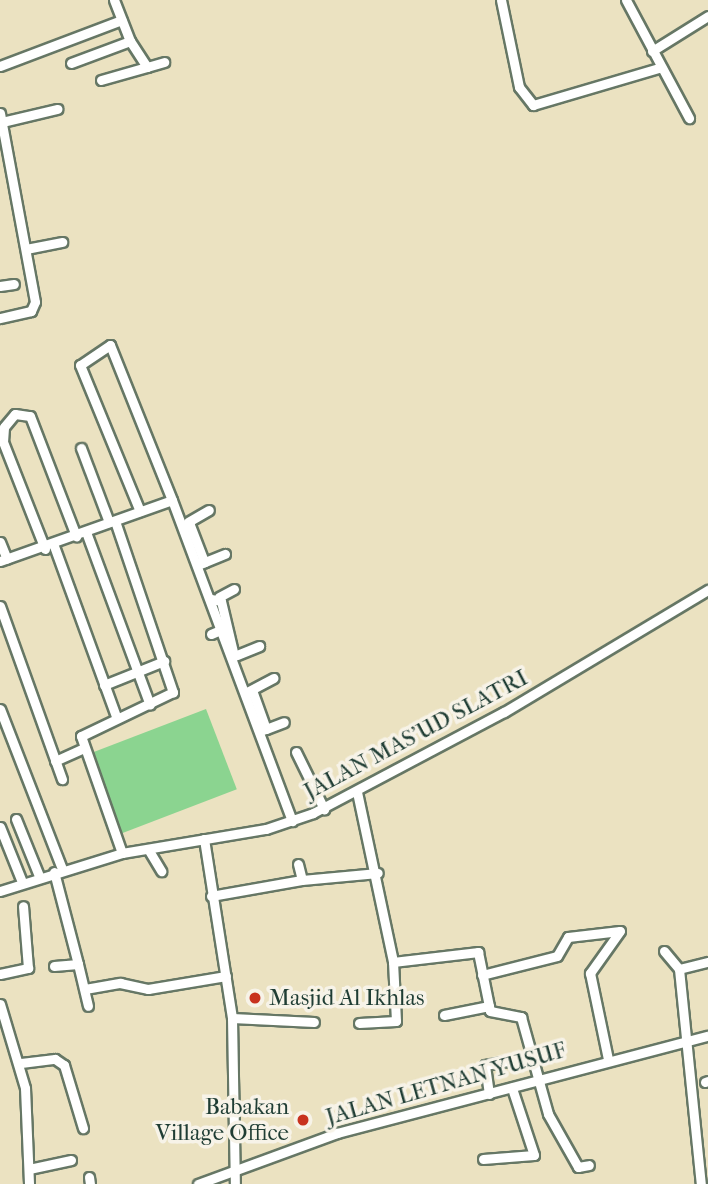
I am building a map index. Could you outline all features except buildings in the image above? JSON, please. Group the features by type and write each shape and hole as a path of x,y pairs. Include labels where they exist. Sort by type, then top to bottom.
{"street":[{"path":"114,0 130,41 147,67"},
{"path":"501,0 519,87 534,105 659,68"},
{"path":"626,0 659,68 689,118"},
{"path":"652,51 708,16"},
{"path":"0,65 122,20"},
{"path":"71,63 130,41"},
{"path":"101,80 164,62"},
{"path":"0,318 34,307 26,249 4,161 1,117 57,109"},
{"path":"26,249 62,242"},
{"path":"0,286 14,284"},
{"path":"140,511 80,365 110,345 172,500 186,524 215,598 263,730 292,821"},
{"path":"76,536 27,413 6,423 2,447 50,547 116,716"},
{"path":"81,448 112,522 173,692 150,705 116,716 83,732 84,748 122,853"},
{"path":"0,542 3,560 50,547 172,500"},
{"path":"186,524 209,510"},
{"path":"86,532 150,705"},
{"path":"201,563 225,554"},
{"path":"215,598 234,589"},
{"name":"JALAN MAS'UD SLATRI","path":"0,891 58,870 122,853 292,821 324,808 358,792 708,590"},
{"path":"215,598 223,629 235,655"},
{"path":"0,606 62,779"},
{"path":"211,634 223,629"},
{"path":"235,655 259,646"},
{"path":"104,685 164,661"},
{"path":"249,691 274,678"},
{"path":"0,709 58,870 88,1006"},
{"path":"263,730 284,722"},
{"path":"55,761 84,748"},
{"path":"296,752 324,808"},
{"path":"358,792 378,873 393,962 396,1021 359,1023"},
{"path":"16,819 39,876"},
{"path":"0,827 22,882"},
{"path":"204,839 232,1018 235,1184"},
{"path":"148,849 161,871"},
{"path":"298,864 302,880"},
{"path":"211,896 302,880 378,873"},
{"path":"0,974 28,968 23,906"},
{"path":"482,975 557,956 568,937 620,931 606,955 590,972 607,1059"},
{"path":"393,962 473,950 482,975 488,1006 493,1013 519,1015 536,1080 578,1166 589,1165"},
{"path":"664,951 680,969 691,1039 701,1184"},
{"path":"680,969 708,962"},
{"path":"54,966 78,964"},
{"path":"85,989 120,983 152,988 226,976"},
{"path":"0,1004 21,1063 29,1184"},
{"path":"444,1015 488,1006"},
{"path":"232,1018 314,1022"},
{"name":"JALAN LETNAN YUSUF","path":"198,1184 234,1169 448,1104 607,1059 708,1036"},
{"path":"489,1094 485,1065 531,1057"},
{"path":"21,1063 55,1059 64,1065 83,1128"},
{"path":"483,1159 534,1155 512,1088"},
{"path":"29,1169 71,1160"}],"green space":[{"path":"206,709 237,789 122,833 91,753"}],"place":[{"name":"Masjid Al Ikhlas","path":"255,998"},
{"name":"Babakan Village Office","path":"303,1120"}]}
